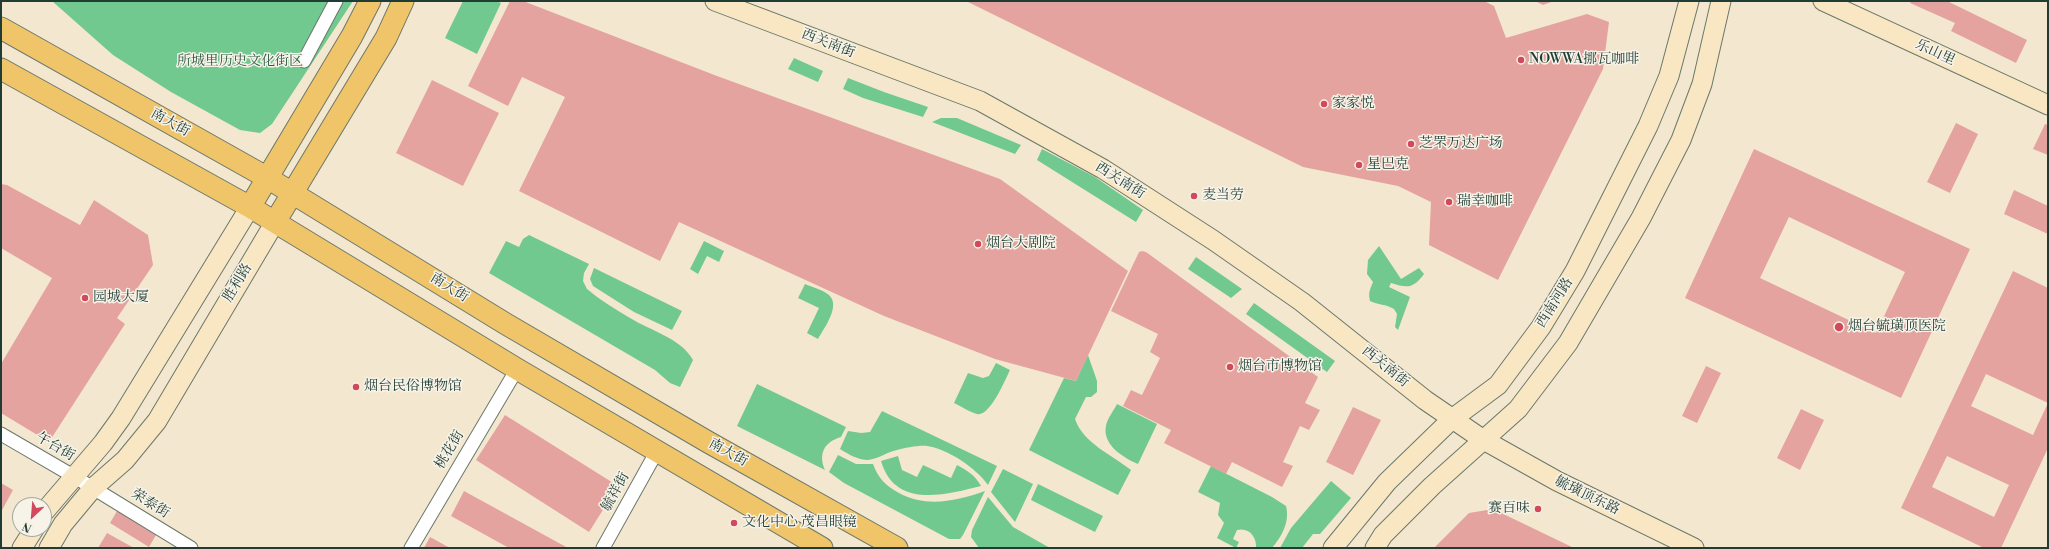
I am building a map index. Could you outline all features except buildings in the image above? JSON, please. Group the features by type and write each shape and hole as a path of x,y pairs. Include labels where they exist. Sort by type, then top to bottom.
{"main road":[{"path":"52,503 103,443 121,418 250,207 266,177 352,36 370,1"},
{"name":"胜利路","path":"49,548 63,524 93,488 125,460 157,421 386,38 403,1"},
{"path":"386,38 419,1"},
{"name":"西关南街","path":"715,1 980,101 1103,169 1213,240 1302,302 1425,400 1482,439"},
{"name":"西南河路","path":"1333,548 1387,482 1452,419 1498,385 1541,326 1575,271 1662,94 1669,76 1689,1"},
{"path":"1375,548 1383,535 1421,497 1482,439 1518,409 1564,348 1604,283 1641,218 1681,140 1699,91 1721,1"},
{"name":"乐山里","path":"1823,1 2048,105"},
{"name":"南大街","path":"1,28 266,177 513,328 701,438 897,548"},
{"path":"1,69 250,207 517,369 822,548"},
{"name":"毓璜顶东路","path":"1482,439 1557,482 1694,548"},
{"path":"22,548 29,537"}],"street":[{"path":"304,61 334,2"},
{"name":"桃花街","path":"411,548 517,369"},
{"name":"午台街","path":"1,434 93,488"},
{"name":"毓祥街","path":"603,548 657,451"},
{"name":"荣泰街","path":"93,488 191,548"}],"green space":[{"name":"所城里历史文化街区","path":"52,1 353,1 272,124 260,133 240,130 171,92 113,55"},
{"path":"463,1 496,1 501,3 477,54 445,38"},
{"path":"794,58 823,71 818,82 788,69"},
{"path":"848,78 928,107 923,117 863,98 843,89"},
{"path":"941,118 957,118 1021,145 1015,154 932,122"},
{"path":"1042,149 1095,177 1143,210 1136,222 1037,160"},
{"path":"529,235 589,264 584,273 583,281 587,289 602,301 638,323 673,340 688,352 693,360 680,387 670,383 655,370 489,273 506,241 519,247 523,239"},
{"path":"704,241 724,251 719,262 707,256 698,274 690,269"},
{"path":"1379,246 1401,279 1419,268 1424,274 1413,285 1401,286 1391,283 1389,287 1410,297 1398,330 1395,327 1397,314 1394,309 1370,301 1369,293 1373,282 1367,274 1368,260"},
{"path":"1196,257 1242,289 1231,298 1188,269"},
{"path":"594,268 682,311 672,330 634,312 593,286 590,279"},
{"path":"805,284 827,293 832,300 833,305 830,317 818,339 807,333 819,308 798,298"},
{"path":"1254,303 1335,361 1327,372 1246,314"},
{"path":"1088,355 1097,381 1097,392 1091,397 1086,397 1075,419 1084,435 1091,442 1131,470 1118,495 1029,450 1064,378 1076,381"},
{"path":"996,363 1010,370 1001,389 987,410 977,414 954,403 968,373 983,378 989,376"},
{"path":"757,384 846,427 841,437 830,442 824,449 822,459 825,470 737,426"},
{"path":"1117,404 1157,424 1138,464 1115,450 1107,439 1106,426"},
{"path":"882,411 997,466 988,485 976,472 961,460 944,451 927,446 916,446 893,451 868,460 857,458 840,449 848,431 861,433 870,432"},
{"path":"838,455 856,464 873,464 883,481 899,493 910,498 931,502 942,501 963,498 985,491 960,539 949,539 844,483 829,472"},
{"path":"898,456 902,470 917,477 923,465 951,478 957,465 971,474 981,486 937,495 923,495 909,492 897,486 888,476 881,461"},
{"path":"1211,466 1272,497 1286,506 1286,523 1279,539 1272,548 1256,548 1254,537 1249,531 1241,529 1237,530 1233,539 1239,542 1236,548 1217,538 1224,523 1218,515 1220,503 1198,492"},
{"path":"1003,469 1033,484 1015,522 991,492"},
{"path":"1331,481 1351,498 1320,534 1313,534 1302,548 1280,548 1291,528"},
{"path":"1038,484 1103,516 1095,532 1031,500"},
{"path":"988,497 1013,527 1050,548 979,548 971,537 972,530"}],"place":[{"name":"NOWWA挪瓦咖啡","path":"1521,60"},
{"name":"家家悦","path":"1324,104"},
{"name":"芝罘万达广场","path":"1411,144"},
{"name":"星巴克","path":"1359,165"},
{"name":"麦当劳","path":"1194,196"},
{"name":"瑞幸咖啡","path":"1449,202"},
{"name":"烟台大剧院","path":"978,244"},
{"name":"园城大厦","path":"85,298"},
{"name":"烟台毓璜顶医院","path":"1839,327"},
{"name":"烟台市博物馆","path":"1230,367"},
{"name":"烟台民俗博物馆","path":"356,387"},
{"name":"赛百味","path":"1538,509"},
{"name":"文化中心 茂昌眼镜","path":"734,523"}]}
